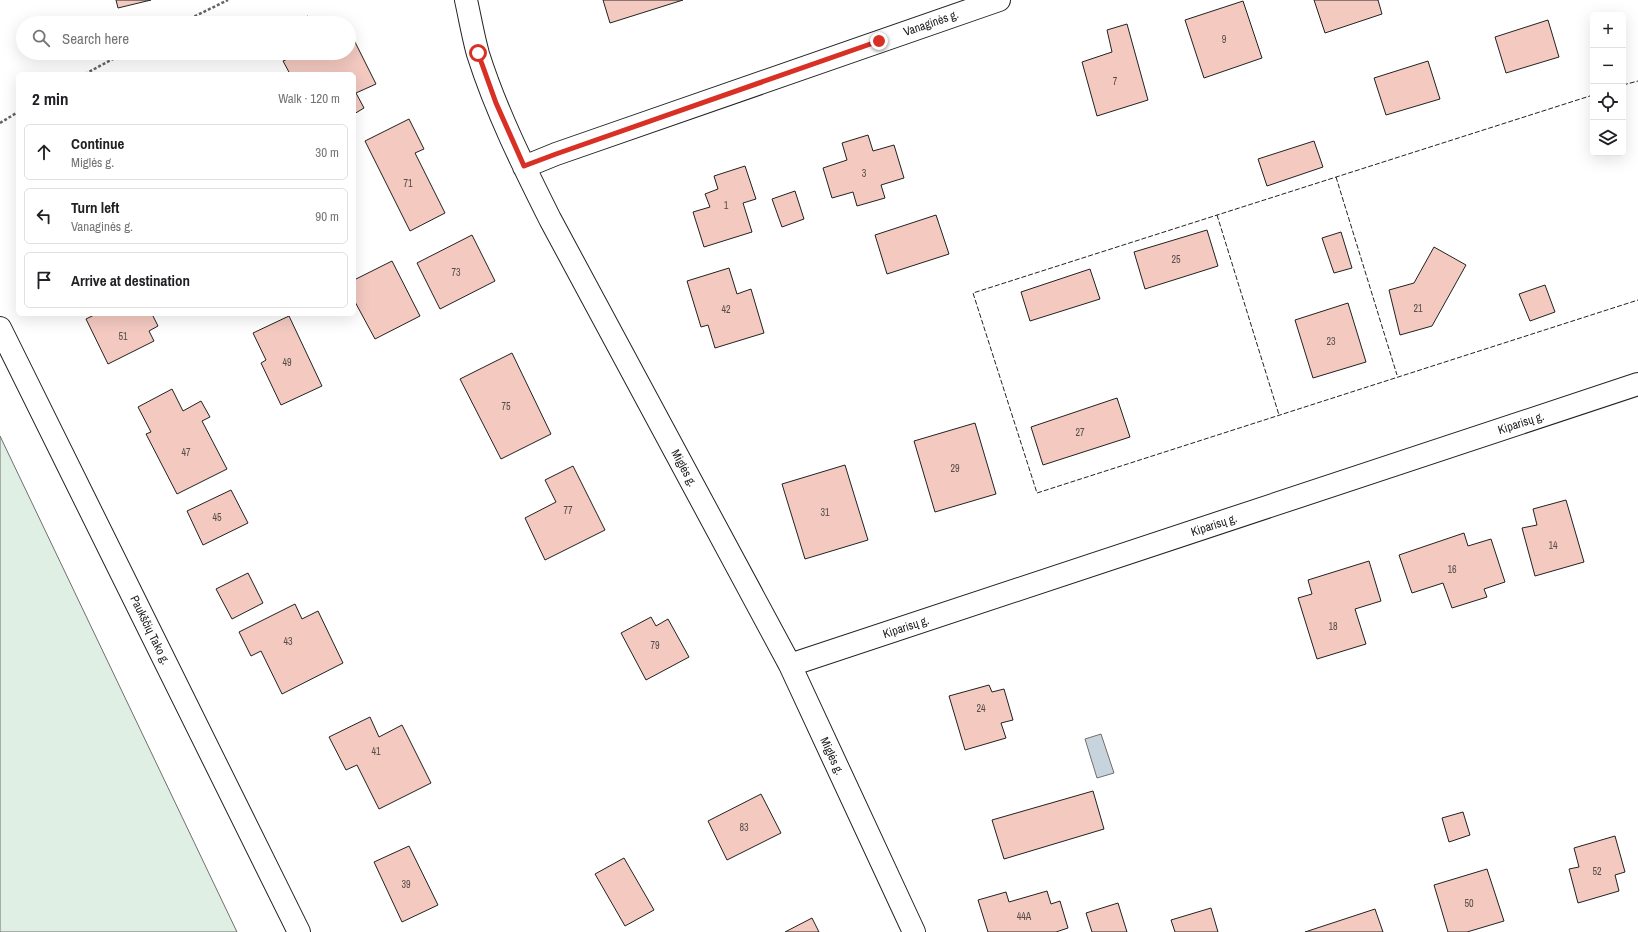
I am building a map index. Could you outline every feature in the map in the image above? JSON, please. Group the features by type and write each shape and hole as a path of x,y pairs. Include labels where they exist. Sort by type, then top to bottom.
{"street":[{"name":"Miglės g.","path":"466,0 478,53 496,103 524,166 550,218 790,665 914,932"},
{"name":"Vanaginės g.","path":"524,166 999,0"},
{"name":"Paukščių Tako g.","path":"0,328 299,932"},
{"name":"Kiparisų g.","path":"790,665 1638,384"}],"path":[{"path":"195,16 228,0"},
{"path":"89,72 111,60"},
{"path":"0,123 16,113"}],"green space":[{"path":"0,436 237,932 0,932"}],"shaded area":[{"path":"1101,734 1114,773 1097,778 1085,739"}],"building":[{"path":"116,0 151,0 118,8"},
{"path":"603,0 683,0 610,23"},
{"path":"1314,0 1378,0 1382,14 1325,33"},
{"path":"1243,1 1262,58 1204,78 1185,20"},
{"path":"1548,20 1559,57 1506,73 1495,37"},
{"path":"1127,24 1148,100 1097,116 1082,62 1112,52 1107,30"},
{"path":"356,44 376,84 356,93 356,72 289,72 283,61 356,60"},
{"path":"1428,61 1440,99 1386,115 1374,78"},
{"path":"356,93 364,108 356,113"},
{"path":"409,119 424,149 415,153 445,213 410,231 365,141"},
{"path":"868,135 873,151 894,145 904,178 881,185 885,198 857,206 853,192 832,198 823,168 847,160 842,143"},
{"path":"1314,141 1323,167 1267,186 1258,159"},
{"path":"745,166 756,199 743,203 752,232 704,247 693,212 710,207 705,194 718,189 714,176"},
{"path":"795,191 804,219 782,227 772,199"},
{"path":"936,215 949,254 887,274 875,235"},
{"path":"1207,230 1218,266 1145,289 1134,252"},
{"path":"1341,232 1352,268 1334,273 1322,238"},
{"path":"472,235 495,281 440,309 417,263"},
{"path":"1434,247 1466,265 1432,326 1400,335 1389,290 1414,283"},
{"path":"392,261 420,316 375,339 356,304 356,279"},
{"path":"729,268 737,294 751,289 764,333 715,348 708,325 701,327 687,281"},
{"path":"1090,269 1100,299 1030,321 1021,292"},
{"path":"1545,285 1555,312 1530,321 1519,294"},
{"path":"1348,303 1366,362 1313,378 1295,320"},
{"path":"92,316 153,316 158,326 149,331 154,341 108,364 86,319"},
{"path":"289,316 322,386 281,405 261,363 266,360 253,333"},
{"path":"512,353 551,434 501,459 460,379"},
{"path":"172,389 183,411 201,401 210,417 202,421 227,469 177,494 146,434 151,432 138,407"},
{"path":"1117,398 1130,437 1043,465 1031,427"},
{"path":"975,423 996,494 935,512 914,441"},
{"path":"845,465 868,540 805,559 782,484"},
{"path":"573,466 605,530 545,560 525,518 556,502 545,480"},
{"path":"231,490 248,523 203,545 187,511"},
{"path":"1566,500 1584,562 1535,576 1522,528 1537,525 1533,509"},
{"path":"1464,533 1468,546 1491,539 1505,582 1484,589 1487,597 1452,608 1443,583 1412,593 1399,555"},
{"path":"1369,561 1381,601 1355,609 1366,644 1317,659 1298,598 1312,594 1308,580"},
{"path":"248,573 263,603 232,619 216,589"},
{"path":"295,604 302,619 318,611 343,663 282,694 261,651 251,656 239,632"},
{"path":"651,617 656,626 668,619 689,657 646,680 621,633"},
{"path":"989,685 992,692 1004,689 1013,720 1001,723 1006,738 965,750 949,696"},
{"path":"370,717 379,737 402,725 431,783 379,809 357,765 346,770 329,737"},
{"path":"1093,791 1104,829 1004,859 992,820"},
{"path":"761,794 781,833 727,860 708,821"},
{"path":"1463,812 1470,835 1449,842 1442,818"},
{"path":"1615,836 1625,872 1615,875 1619,891 1578,903 1569,869 1579,867 1574,848"},
{"path":"409,846 438,905 402,922 374,862"},
{"path":"624,858 654,910 625,926 595,874"},
{"path":"1487,869 1504,921 1467,932 1448,932 1434,885"},
{"path":"1047,891 1051,904 1060,901 1068,928 1056,932 988,932 978,900 1006,892 1009,902"},
{"path":"1118,903 1127,932 1092,932 1086,913"},
{"path":"1211,908 1218,932 1175,932 1171,920"},
{"path":"1375,909 1383,932 1305,932"},
{"path":"812,918 819,932 785,932"}],"fence":[{"path":"1626,84 1638,81"},
{"path":"1590,96 973,293 1037,493 1638,300"},
{"path":"1336,177 1397,375"},
{"path":"1217,215 1279,415"}],"route":[{"path":"478,53 496,103 524,166 879,41"}]}
